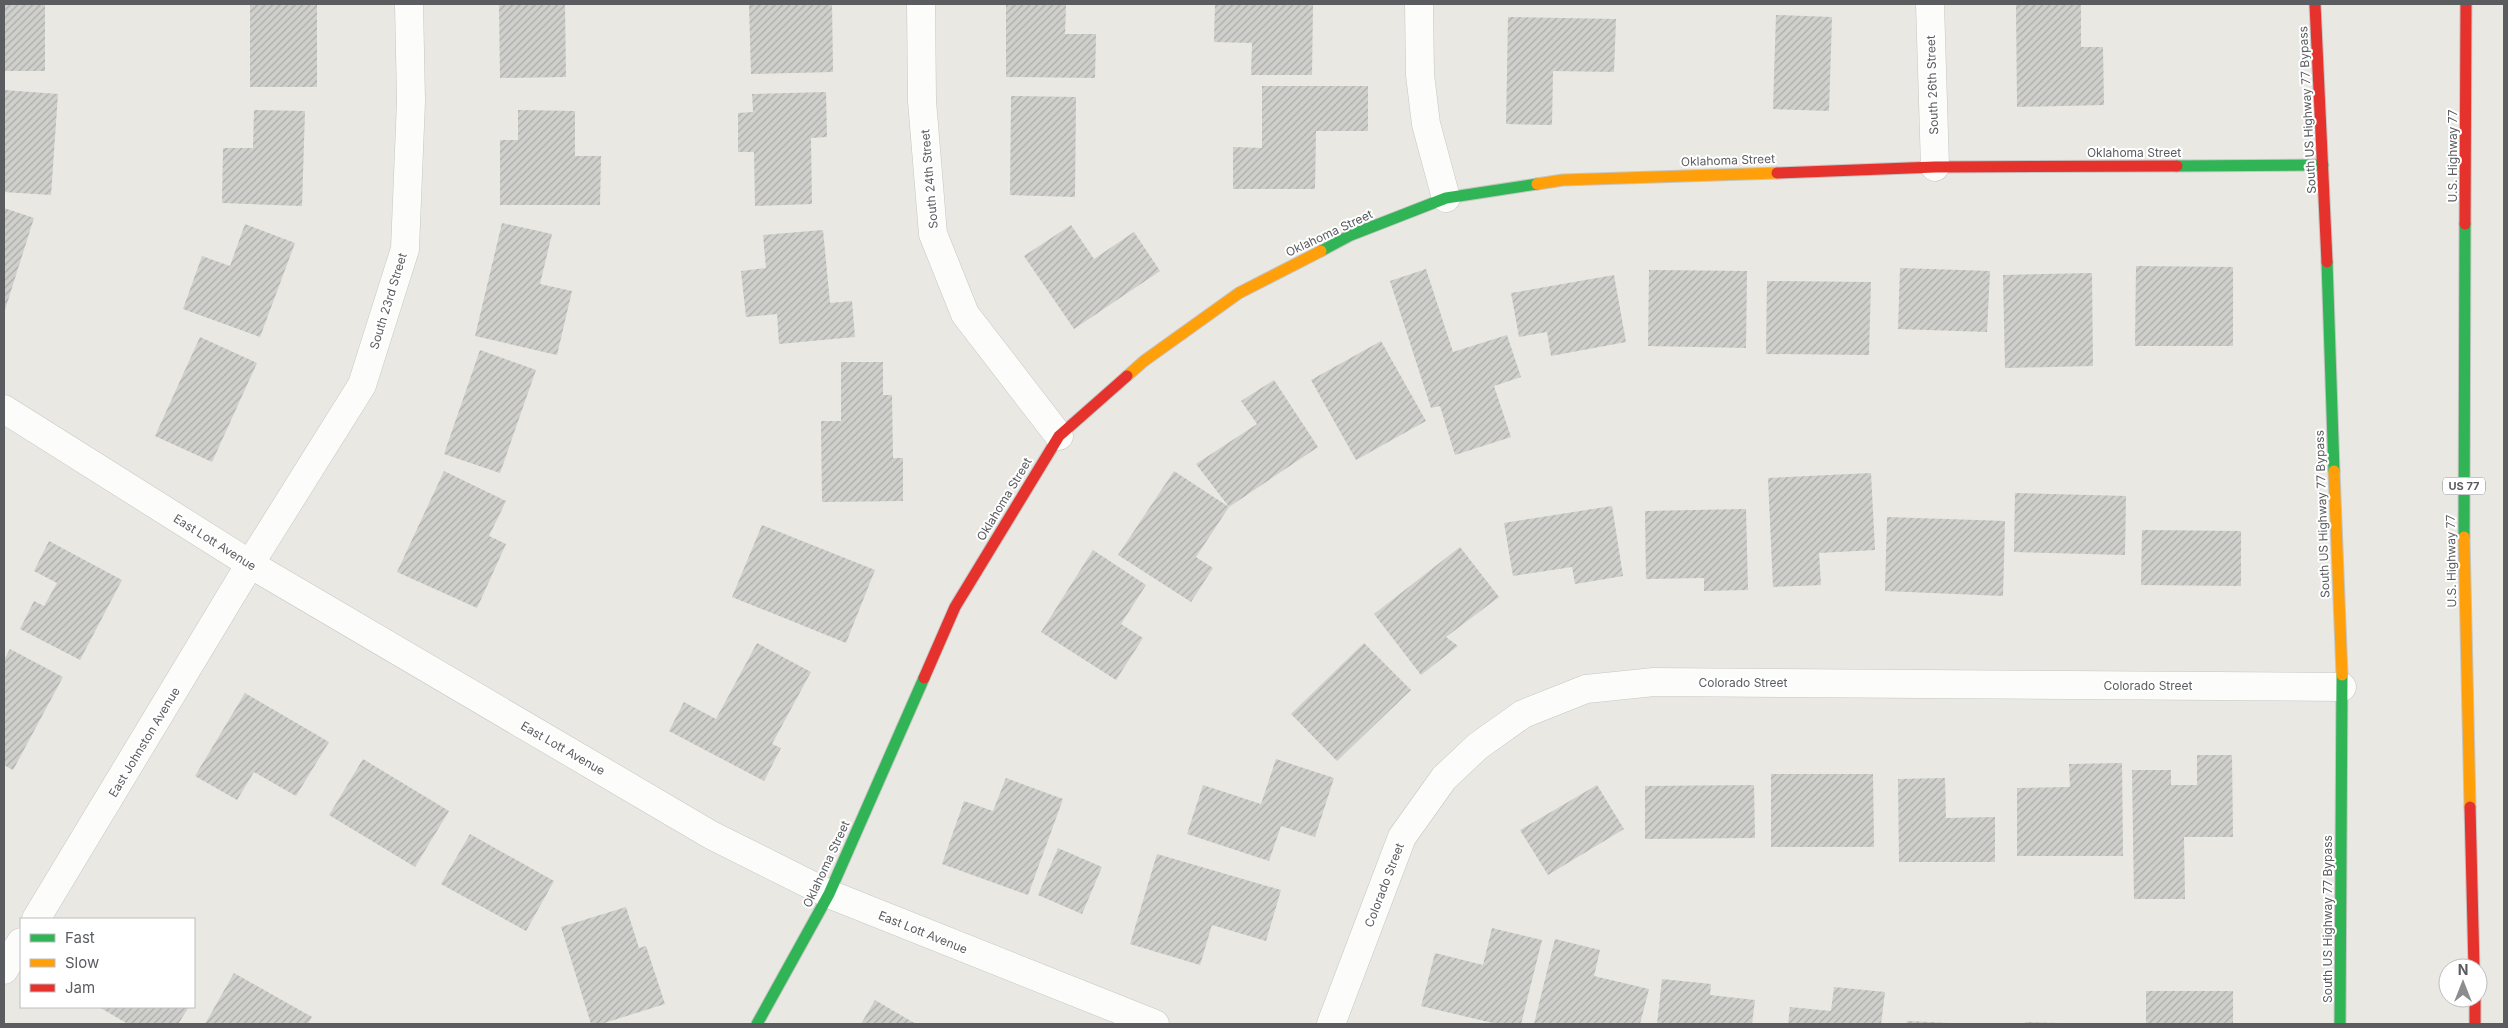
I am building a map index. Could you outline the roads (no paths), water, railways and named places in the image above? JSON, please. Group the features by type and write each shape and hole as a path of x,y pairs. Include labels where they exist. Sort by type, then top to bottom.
{"main road":[{"name":"South US Highway 77 Bypass","path":"2315,4 2324,165 2342,687 2340,1024"},
{"name":"U.S. Highway 77","path":"2466,4 2464,560 2474,958"},
{"name":"Oklahoma Street","path":"757,1024 829,894 955,607 1059,436 1144,361 1239,293 1351,235 1446,198 1563,180 1934,167 2324,165"},
{"path":"2475,1008 2476,1024"}],"street":[{"name":"South 23rd Street","path":"250,564 362,385 405,249 411,100 409,4"},
{"name":"South 24th Street","path":"921,4 922,101 933,234 965,314 1059,436"},
{"path":"1419,4 1420,75 1426,124 1446,198"},
{"name":"South 26th Street","path":"1930,4 1934,167"},
{"name":"East Lott Avenue","path":"4,409 250,564 711,835 829,894 1155,1024"},
{"name":"East Johnston Avenue","path":"37,918 250,564"},
{"name":"Colorado Street","path":"1331,1024 1402,837 1444,778 1478,746 1523,714 1586,689 1654,682 2342,687"},
{"path":"4,970 20,944"}]}
